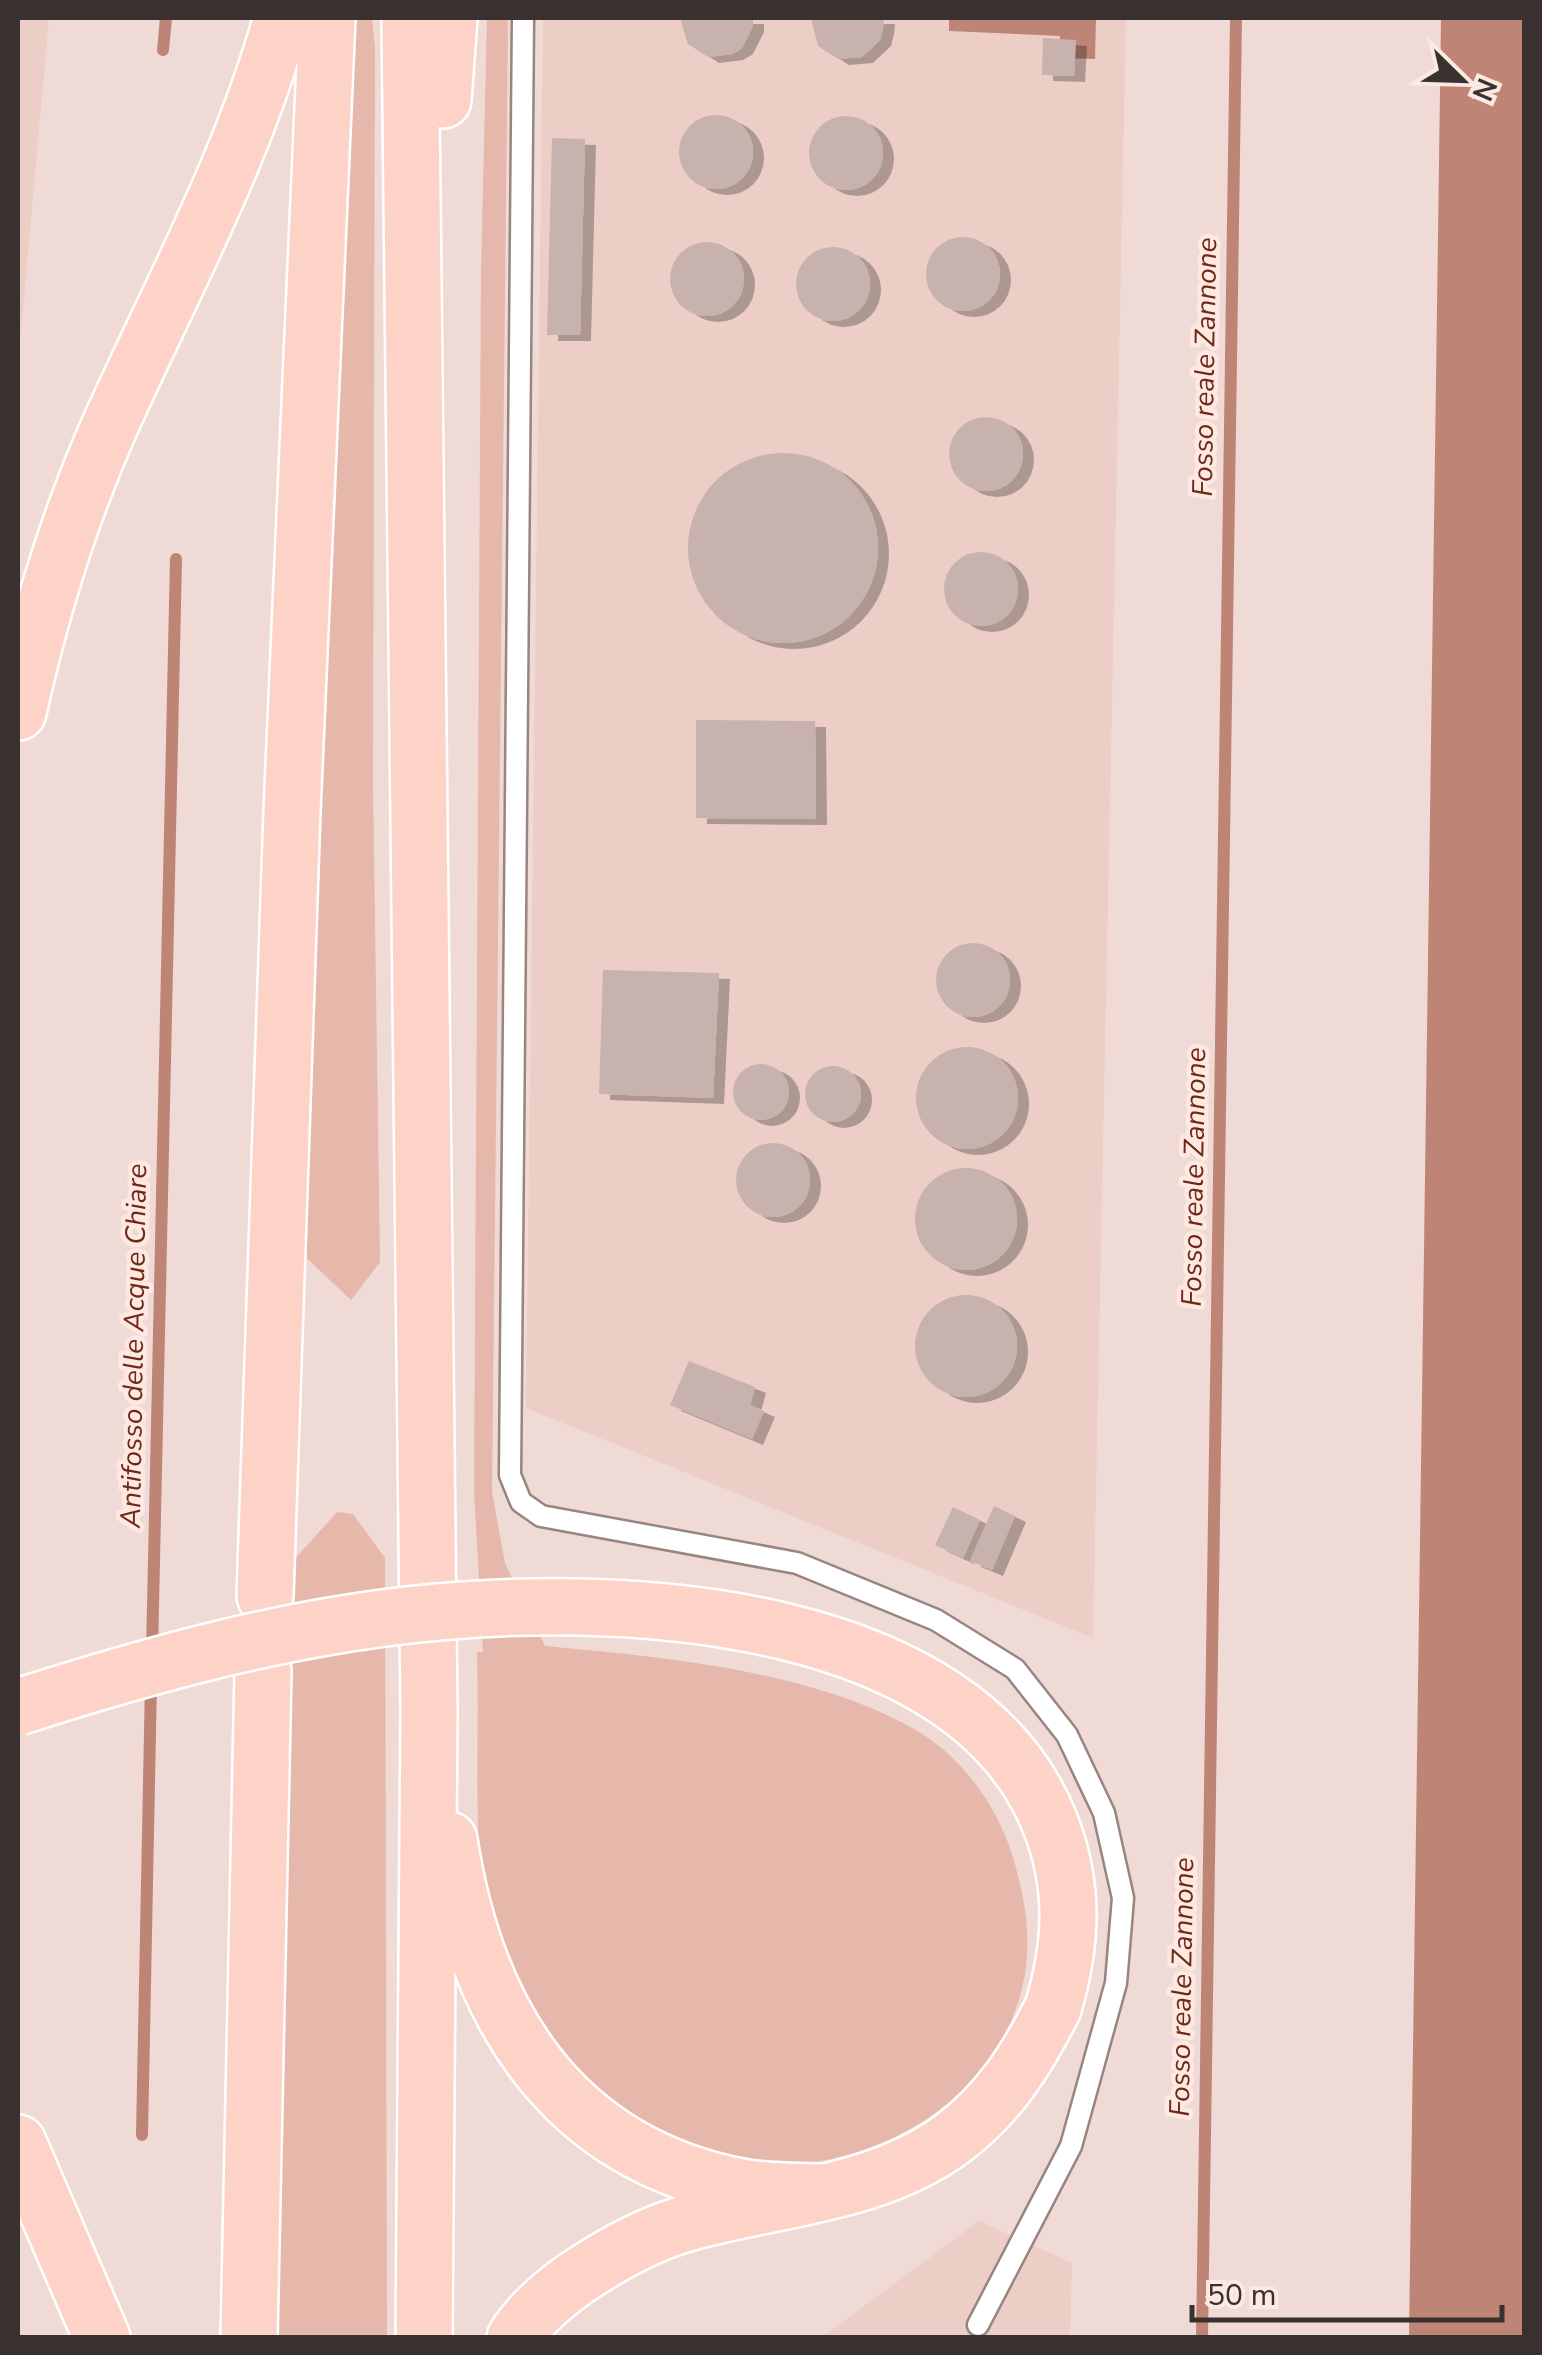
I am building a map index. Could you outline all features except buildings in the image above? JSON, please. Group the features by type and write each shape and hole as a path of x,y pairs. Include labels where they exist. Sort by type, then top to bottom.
{"highway":[{"path":"18,712 71,521 111,424 235,158 282,18"},
{"path":"264,1596 293,791 327,18"},
{"path":"410,18 429,1712 424,2338"},
{"path":"413,502 449,18"},
{"path":"18,1707 216,1647 336,1624 441,1612 529,1608 668,1615 788,1633 839,1648 930,1686 1002,1745 1034,1784 1068,1880 1070,1928 1053,2008 1022,2068 989,2106 951,2140 906,2166 824,2192 683,2224 614,2252 560,2290 516,2338"},
{"path":"250,2338 263,1671"},
{"path":"429,1712 454,1876 494,1999 514,2038 548,2082 611,2134 691,2174 744,2188 824,2192"},
{"path":"24,2156 102,2338"}],"lane":[{"path":"523,18 510,1476 520,1502 540,1516 797,1563 936,1620 1016,1669 1067,1735 1104,1813 1123,1898 1116,1983 1070,2146 978,2326"}],"shaded area":[{"path":"18,18 49,18 18,365"},
{"path":"349,18 372,18 375,47 373,785 380,1262 351,1300 300,1252"},
{"path":"487,18 508,18 492,1492 505,1563 545,1646 638,1655 783,1680 873,1709 914,1729 965,1771 991,1807 1010,1847 1024,1905 1026,1967 1012,2019 986,2064 950,2101 907,2131 858,2152 806,2163 753,2165 701,2156 650,2134 596,2099 511,1995 481,1881 477,1652 483,1652 474,1491 481,271"},
{"path":"543,18 1126,18 1093,1638 526,1408"},
{"path":"949,18 1096,18 1095,59 1060,58 1060,36 949,31"},
{"path":"1441,18 1524,18 1524,2338 1409,2337"},
{"path":"337,1512 353,1514 385,1558 387,2337 274,2338 293,1561"},
{"path":"979,2221 1072,2263 1070,2337 821,2338"}],"waterway":[{"name":"Antifosso delle Acque Chiare","path":"163,50 166,18"},
{"name":"Fosso reale Zannone","path":"1202,2338 1236,18"},
{"name":"Antifosso delle Acque Chiare","path":"152,1652 176,559"},
{"name":"Antifosso delle Acque Chiare","path":"142,2135 151,1682"}]}
